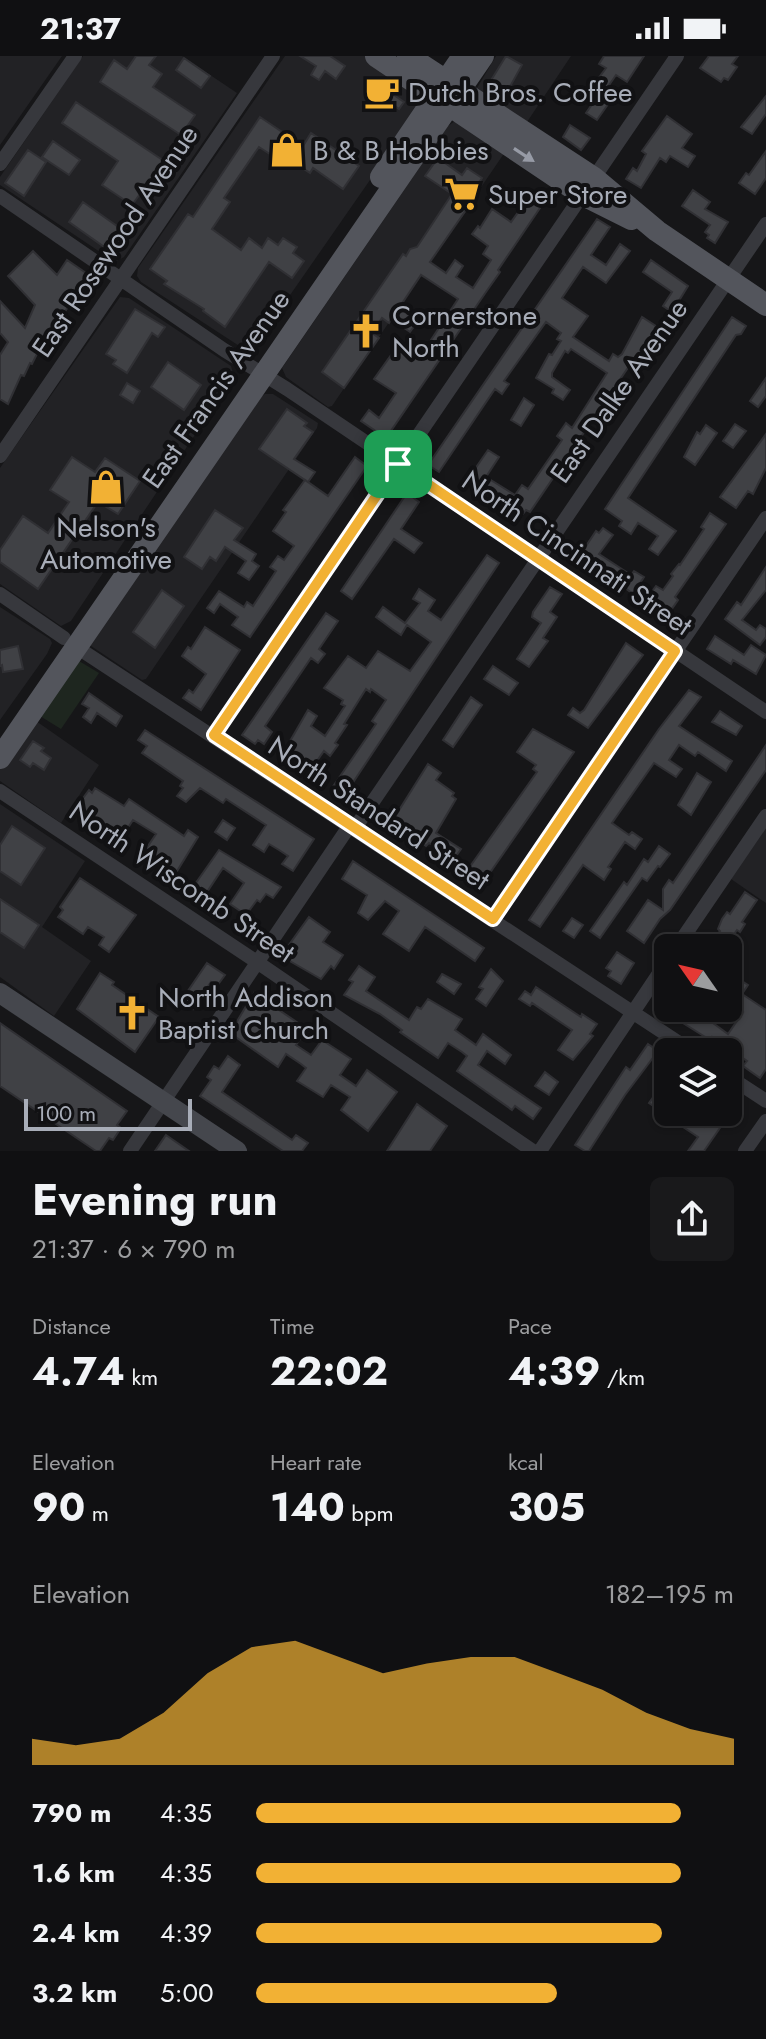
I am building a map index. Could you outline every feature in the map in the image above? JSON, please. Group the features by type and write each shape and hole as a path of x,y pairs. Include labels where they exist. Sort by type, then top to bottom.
{"main road":[{"path":"376,56 447,94 766,305"},
{"path":"408,56 447,94"},
{"name":"East Francis Avenue","path":"447,94 463,56"},
{"name":"East Francis Avenue","path":"0,758 70,642 257,370 447,94 483,56"},
{"name":"East Francis Avenue","path":"0,730 70,642"}],"street":[{"path":"0,164 75,56"},
{"name":"East Rosewood Avenue","path":"0,456 273,56"},
{"path":"214,735 677,56"},
{"name":"North Cincinnati Street","path":"0,196 766,712"},
{"name":"East Dalke Avenue","path":"130,1151 766,224"},
{"path":"493,919 766,518"},
{"name":"North Standard Street","path":"0,594 672,1038"},
{"name":"North Wiscomb Street","path":"0,791 533,1151"},
{"path":"686,934 766,816"},
{"path":"540,1151 654,981"},
{"path":"0,993 237,1151"},
{"path":"742,1085 766,1101"},
{"path":"745,1151 766,1121"}],"shaded area":[{"path":"0,56 62,56 0,145"},
{"path":"83,56 182,56 237,93 124,257 115,262 0,185 0,177"},
{"path":"285,56 366,56 421,99 420,108 254,347 247,351 141,282 137,276 138,268"},
{"path":"496,56 571,56 527,122 477,88"},
{"path":"455,121 505,152 332,406 328,407 286,377 282,368 448,126"},
{"path":"120,297 129,298 231,366 234,376 71,621 61,626 0,584 0,468"},
{"path":"273,394 318,423 317,428 146,679 142,680 88,644 259,398"},
{"path":"0,607 52,643 0,720"},
{"path":"79,661 99,673 61,729 40,716"},
{"path":"36,721 99,765 61,823 0,781 0,769"},
{"path":"0,804 85,861 42,927 91,961 54,1016 0,977"},
{"path":"766,828 766,903 731,879"}],"building":[{"path":"136,56 156,56 149,65 162,74 153,87 195,115 181,135 100,82 114,60 127,69"},
{"path":"300,56 330,56 345,66 336,79 325,71 319,80 311,75 316,66"},
{"path":"506,56 522,65 502,101 485,90"},
{"path":"604,56 644,56 627,82 616,75 603,94 611,100 597,120 586,113 600,93 592,87 606,68 599,64"},
{"path":"709,56 738,56 732,64 737,67 728,80 724,78 721,82 700,68"},
{"path":"184,58 210,76 201,88 176,70"},
{"path":"378,84 404,102 399,109 373,91"},
{"path":"766,96 766,114 752,134 741,127"},
{"path":"76,102 164,161 132,205 102,185 118,161 62,123"},
{"path":"667,116 692,134 682,148 695,156 688,167 670,156 666,162 660,158 641,188 626,179 633,168 637,171 646,154 642,151"},
{"path":"260,117 303,146 311,133 359,166 343,189 313,168 310,173 283,155 279,160 259,147 224,198 230,202 212,229 241,250 249,238 262,248 268,238 278,245 283,238 297,247 293,253 304,261 292,278 269,262 225,327 204,309 164,284 167,281 150,269 188,214 193,217"},
{"path":"570,125 590,138 581,150 563,137"},
{"path":"53,141 80,160 69,175 42,157"},
{"path":"28,150 46,162 24,196 5,183"},
{"path":"766,151 766,178 755,194 739,183 746,173 749,175"},
{"path":"438,158 462,175 467,168 482,178 469,197 473,200 430,262 446,273 455,260 463,266 456,277 473,288 491,260 483,254 488,246 472,234 478,226 480,228 492,209 511,222 529,197 542,205 386,438 361,421 369,410 379,418 396,393 374,379 399,344 419,358 458,299 421,275 399,308 418,321 410,332 391,319 389,323 382,318 372,333 379,338 344,388 322,372 403,254 406,256 410,249 417,247 452,194 425,176"},
{"path":"693,190 710,202 705,209 728,222 715,243 707,238 709,235 705,232 710,225 682,206"},
{"path":"83,202 124,231 110,251 69,222"},
{"path":"597,219 610,227 591,255 606,265 620,244 630,251 606,283 583,267 562,298 588,316 573,337 609,361 613,354 618,357 622,354 642,317 659,328 640,359 636,356 530,512 526,510 523,514 498,497 496,500 466,482 488,450 499,457 486,477 515,495 522,485 528,489 562,440 557,436 566,423 572,428 607,373 571,349 568,353 565,351 552,377 570,390 563,400 552,393 554,389 536,378 549,354 552,355 561,341 557,339 561,333 546,322 504,381 509,384 502,394 495,389 439,472 428,465"},
{"path":"33,251 57,275 67,260 89,275 65,312 61,310 42,349 24,376 21,375 8,404 0,399 0,355 8,342 0,333 0,301 25,328 35,305 8,276"},
{"path":"651,260 688,286 672,312 663,306 672,292 643,272"},
{"path":"135,309 165,327 158,337 152,333 127,373 113,364 116,360 106,354"},
{"path":"732,317 746,326 741,334 736,335 628,498 676,531 658,555 649,549 658,536 638,523 631,534 619,526 622,521 605,509"},
{"path":"168,362 201,385 184,410 151,387"},
{"path":"766,378 766,396 758,407 750,401"},
{"path":"127,383 140,391 133,403 120,395"},
{"path":"524,398 534,405 521,426 511,420"},
{"path":"287,409 307,423 304,426 313,432 294,459 315,472 308,482 259,449"},
{"path":"735,424 746,431 733,448 723,441"},
{"path":"706,425 717,433 695,465 684,457 697,432 700,434"},
{"path":"766,434 766,468 753,494 748,491 736,508 720,497"},
{"path":"72,457 95,472 105,458 140,481 118,514 98,502 38,589 0,562 0,550 23,516 48,533 69,502 50,490"},
{"path":"355,457 367,466 250,637 232,625 238,617 220,604 214,613 207,608 219,591 244,607 247,602 253,606 276,571 270,567 278,556 284,560 294,546 273,531 286,512 283,510 305,480 328,496"},
{"path":"407,493 419,502 401,529 422,543 414,553 394,539 352,599 341,591"},
{"path":"215,510 243,528 234,540 256,554 252,561 259,566 249,580 238,573 246,561 225,547 216,561 210,557 202,569 184,557"},
{"path":"710,513 726,524 675,597 678,600 669,613 647,598 656,586 663,590 704,529 701,527"},
{"path":"603,528 613,535 599,554 631,575 634,571 644,577 633,594 594,564 590,570 571,558 582,543 586,546 596,531 599,533"},
{"path":"487,555 499,563 344,796 332,788 376,724 372,721 386,700 371,689 370,692 366,689 344,724 347,725 330,756 324,751 312,768 295,755 291,761 282,755 308,710 317,716 311,726 325,736 345,706 341,704 343,700 324,688 348,656 366,668 378,651 410,671 431,642 407,625 401,635 392,629 376,617 383,607 405,623 420,603 413,599 419,589 435,600 428,611 441,620"},
{"path":"766,567 766,590 742,620 756,630 760,625 766,629 766,637 760,645 725,619 737,602 741,605"},
{"path":"550,587 562,594 550,612 557,617 543,638 548,641 529,667 517,659 541,623 532,617 533,612"},
{"path":"162,590 184,606 155,648 133,632"},
{"path":"326,613 338,621 319,649 325,654 318,663 311,658 265,726 272,732 264,744 258,740 255,744 242,735"},
{"path":"205,627 240,650 201,710 183,698 189,690 193,693 206,674 182,656 188,647 191,649"},
{"path":"715,636 744,655 751,645 766,655 756,674 733,660 731,664 707,649"},
{"path":"626,643 643,655 588,728 568,715 573,708 580,713 584,710"},
{"path":"18,646 23,669 3,672 0,650"},
{"path":"493,666 518,683 509,695 484,679"},
{"path":"689,690 701,697 679,726 732,761 726,771 698,752 695,756 679,745 669,760 682,769 676,777 654,763 612,823 629,835 632,832 642,839 635,849 625,842 608,867 611,869 604,880 583,865 540,927 529,920 659,729"},
{"path":"89,693 122,716 116,726 97,713 91,723 83,717 89,708 82,704"},
{"path":"471,697 482,705 453,747 443,740"},
{"path":"720,711 742,726 736,735 712,722"},
{"path":"533,729 574,752 480,887 464,875 537,772 533,769 536,765 517,752"},
{"path":"145,730 314,839 293,871 282,864 288,856 279,850 269,844 264,852 253,845 266,825 226,799 223,803 200,788 186,802 177,796 183,788 180,786 183,781 142,753 147,746 138,740"},
{"path":"33,741 44,748 41,751 51,758 44,770 33,763 30,767 20,760"},
{"path":"766,745 766,770 644,943 627,931 648,900 663,910 663,889 669,880 673,883"},
{"path":"428,764 441,773 436,780 454,793 452,796 456,799 436,833 461,849 454,859 406,832 401,838 390,831 394,825 391,823"},
{"path":"697,773 711,782 691,815 678,805"},
{"path":"95,788 124,806 129,799 184,836 188,830 198,837 174,876 142,855 156,834 133,820 120,840 75,809 89,790 92,793"},
{"path":"223,820 235,828 227,840 215,832"},
{"path":"12,826 45,848 21,885 0,871 0,845"},
{"path":"659,846 670,854 660,867 647,881 642,878 600,938 590,931 624,882 627,885 644,859 648,862"},
{"path":"219,850 281,887 273,898 266,894 246,915 230,904 244,883 223,868 205,895 193,887"},
{"path":"353,861 484,948 475,961 425,927 409,951 383,934 399,911 385,901 368,920 358,913 367,895 342,879"},
{"path":"80,878 136,915 109,952 99,945 104,937 88,927 83,934 58,917 63,910 60,907"},
{"path":"745,892 757,900 742,922 745,924 740,932 718,934 722,919 727,912 730,914"},
{"path":"0,899 39,925 24,948 0,932"},
{"path":"309,917 330,932 323,942 343,955 334,969 331,966 321,979 281,956"},
{"path":"572,918 583,925 574,938 563,931"},
{"path":"617,952 634,963 621,984 608,976 611,971 606,968"},
{"path":"207,963 225,975 217,986 211,982 193,1009 181,1001"},
{"path":"359,966 375,977 366,991 409,1020 417,1007 421,1009 428,999 462,1019 455,1030 476,1045 483,1034 511,1055 505,1064 487,1051 478,1065 541,1108 533,1119 515,1106 512,1110 457,1071 467,1056 462,1052 448,1043 438,1058 380,1014 344,995 353,982 349,980"},
{"path":"491,969 503,981 486,1006 476,999 483,989 479,987"},
{"name":"North Addison Baptist Church","path":"100,973 114,982 112,985 159,1017 135,1052 77,1009"},
{"path":"442,974 461,984 454,994 437,982"},
{"path":"536,987 597,1024 590,1034 593,1036 573,1060 558,1050 572,1030 532,1003 530,1006 519,999 525,991 531,995"},
{"path":"254,993 307,1029 296,1045 311,1055 322,1040 351,1059 340,1075 356,1086 367,1070 397,1092 368,1131 341,1110 350,1097 331,1085 323,1097 297,1081 306,1068 301,1064 286,1054 278,1067 230,1033"},
{"path":"742,994 766,1010 766,1069 760,1078 743,1066 747,1061 742,1058 742,1038 707,1038 681,1022 714,1022 728,1034 736,1022 742,1022"},
{"path":"0,1023 127,1111 117,1125 121,1128 113,1140 109,1138 100,1151 96,1151 0,1086"},
{"path":"648,1044 654,1048 654,1056 589,1151 575,1145 626,1067 630,1070"},
{"path":"228,1056 240,1065 222,1092 292,1140 296,1135 308,1143 302,1151 283,1151 200,1096 211,1080 207,1077 214,1066 219,1069"},
{"path":"545,1072 558,1082 549,1095 535,1086"},
{"path":"417,1104 447,1126 430,1151 387,1151"},
{"path":"682,1126 721,1126 704,1151 688,1151 698,1137"},
{"path":"166,1135 189,1151 155,1151"}],"place":[{"name":"Dutch Bros. Coffee","path":"382,92"},
{"name":"B & B Hobbies","path":"287,150"},
{"name":"Super Store","path":"462,194"},
{"name":"Cornerstone North","path":"366,331"},
{"name":"Nelson's Automotive","path":"106,487"},
{"name":"North Addison Baptist Church","path":"132,1013"}],"route":[{"path":"398,464 675,651 493,919 214,735 398,464"}]}
